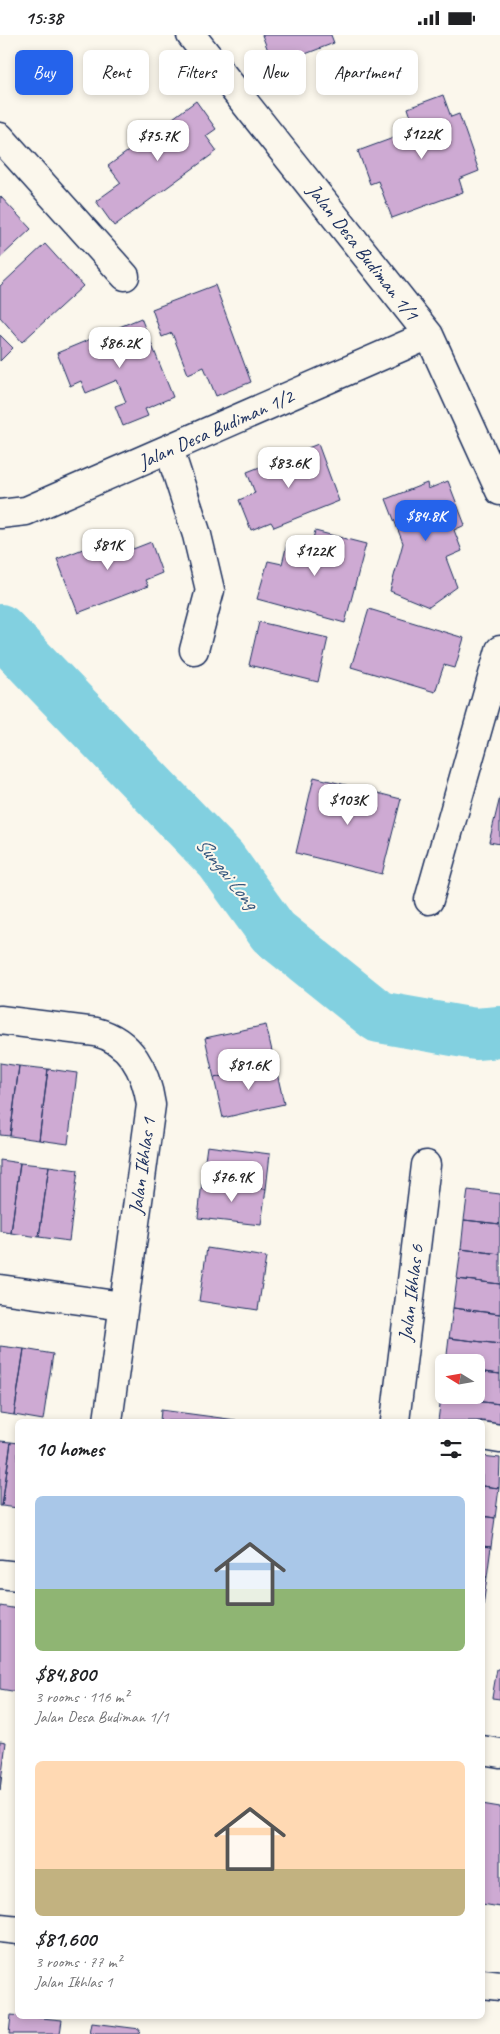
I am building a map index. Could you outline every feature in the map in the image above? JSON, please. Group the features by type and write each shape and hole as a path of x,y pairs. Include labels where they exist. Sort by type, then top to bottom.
{"street":[{"name":"Jalan Desa Budiman 1/1","path":"190,35 429,335 500,491"},
{"path":"0,137 124,276"},
{"name":"Jalan Desa Budiman 1/2","path":"0,514 26,511 429,335"},
{"path":"169,449 197,535 210,589 194,651"},
{"path":"429,901 500,650"},
{"name":"Jalan Ikhlas 1","path":"0,1020 108,1035 128,1049 138,1061 146,1082 151,1105 108,1419"},
{"name":"Jalan Ikhlas 6","path":"395,1419 426,1165"},
{"path":"0,1289 123,1306"},
{"path":"485,1436 500,1439"},
{"path":"0,1574 15,1576"},
{"path":"485,1750 500,1753"},
{"path":"0,1928 15,1930"},
{"path":"485,1983 500,1985"}],"building":[{"path":"262,35 331,35 334,43 306,54 306,50 268,50"},
{"path":"443,95 451,117 459,114 479,171 459,179 463,192 392,218 378,181 370,184 358,151 415,130 408,108"},
{"path":"196,101 216,129 206,136 217,151 114,226 96,201 121,183 108,166"},
{"path":"0,196 31,229 0,258"},
{"path":"45,244 83,286 22,342 0,317 0,286"},
{"path":"215,285 251,382 216,396 204,367 188,374 172,333 162,337 152,309"},
{"path":"141,318 173,397 145,409 148,416 123,426 115,406 126,402 117,380 86,393 81,381 70,386 57,353"},
{"path":"0,335 13,348 0,361"},
{"path":"318,444 339,501 274,527 271,522 251,530 239,500 255,493 247,472"},
{"path":"448,481 465,525 454,530 462,551 446,558 457,587 429,607 390,591 403,543 386,499 427,483 428,489"},
{"path":"315,531 366,544 345,623 257,599 268,561 282,564 288,540 311,546"},
{"path":"127,532 133,549 151,542 162,573 145,580 148,586 78,613 57,559"},
{"path":"369,609 464,638 455,668 444,665 435,692 351,667"},
{"path":"259,622 328,638 318,682 249,665"},
{"path":"314,777 401,799 382,874 296,853"},
{"path":"500,797 500,844 489,842"},
{"path":"266,1025 275,1064 214,1078 205,1038"},
{"path":"0,1063 19,1066 10,1136 0,1135"},
{"path":"275,1064 284,1104 223,1118 214,1078"},
{"path":"19,1066 48,1069 39,1140 10,1136"},
{"path":"48,1069 77,1073 68,1144 39,1140"},
{"path":"207,1146 270,1154 266,1189 202,1182"},
{"path":"0,1160 20,1163 11,1233 0,1231"},
{"path":"20,1163 49,1166 39,1237 11,1233"},
{"path":"49,1166 78,1170 69,1241 39,1237"},
{"path":"202,1182 266,1189 261,1225 198,1218"},
{"path":"468,1190 500,1194 500,1224 464,1220"},
{"path":"464,1220 500,1224 500,1254 461,1249"},
{"path":"207,1248 266,1257 258,1310 199,1301"},
{"path":"461,1249 500,1254 500,1284 457,1279"},
{"path":"457,1279 500,1284 500,1314 453,1308"},
{"path":"453,1308 500,1314 500,1344 449,1338"},
{"path":"449,1338 500,1344 500,1374 485,1372 485,1354 447,1354"},
{"path":"0,1346 24,1349 14,1415 0,1413"},
{"path":"24,1349 53,1354 43,1419 14,1415"},
{"path":"485,1372 500,1374 500,1404 485,1402"},
{"path":"485,1402 500,1404 500,1434 485,1432 485,1419 438,1419 440,1404 485,1404"},
{"path":"161,1410 228,1419 160,1419"},
{"path":"0,1441 11,1442 2,1506 0,1506"},
{"path":"11,1442 15,1443 15,1508 2,1506"},
{"path":"485,1456 500,1458 499,1488 485,1486"},
{"path":"485,1486 499,1488 495,1518 485,1516"},
{"path":"485,1516 495,1518 491,1547 485,1546"},
{"path":"485,1546 491,1547 487,1577 485,1577"},
{"path":"0,1606 15,1608 15,1692 0,1689"},
{"path":"497,1669 500,1669 500,1699 492,1698"},
{"path":"0,1741 6,1742 0,1790"},
{"path":"485,1804 500,1807 500,1907 485,1904"},
{"path":"11,2015 15,2015 15,2019 62,2020 60,2034 9,2034"},
{"path":"92,2023 140,2029 139,2034 90,2034"}],"waterway":[{"name":"Sungai Long","path":"0,630 221,860 273,932 379,1017 475,1034 500,1032"}]}
